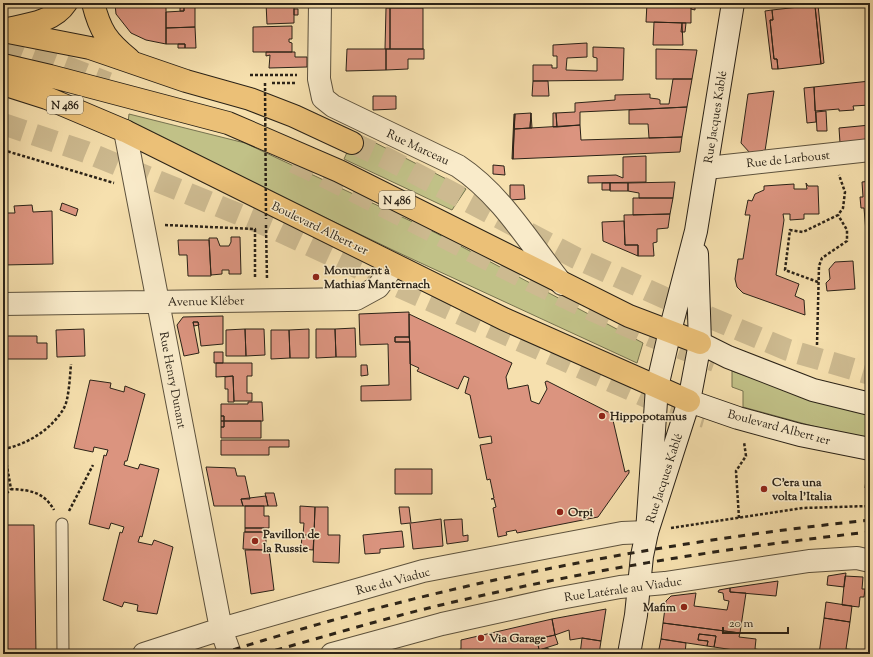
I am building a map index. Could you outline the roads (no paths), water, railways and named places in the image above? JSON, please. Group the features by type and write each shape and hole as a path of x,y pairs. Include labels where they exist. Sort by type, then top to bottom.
{"main road":[{"path":"3,30 49,18 63,8 66,3"},
{"path":"93,3 99,25 112,45 137,64"},
{"path":"3,30 90,48 186,81 250,99 294,116 352,143"},
{"name":"N 486","path":"3,65 228,123 339,171 562,284 629,316 670,331"},
{"name":"Boulevard Albert 1er","path":"3,84 47,98 125,131 504,319 689,401"},
{"path":"670,331 700,343"}],"street":[{"name":"Rue Marceau","path":"320,3 311,81 323,98 333,106 458,166 477,179 495,197 562,284"},
{"name":"Rue Jacques Kablé","path":"647,532 657,387 696,231 733,3"},
{"name":"Rue Henry Dunant","path":"125,131 221,628 230,654"},
{"name":"Rue de Larboust","path":"706,168 870,150"},
{"name":"Rue Jacques Kablé","path":"629,654 642,556 647,532 689,401 700,343 696,231"},
{"name":"Avenue Kléber","path":"3,304 356,299 378,287 394,265"},
{"path":"700,343 728,357 813,390 870,404"},
{"name":"Boulevard Albert 1er","path":"689,401 738,418 800,435 870,449"},
{"name":"Rue du Viaduc","path":"144,654 221,628 423,572 622,533 647,532"},
{"name":"Rue Latérale au Viaduc","path":"332,654 442,624 555,599 620,587 639,586 809,561 857,558 870,560"}],"lane":[{"path":"62,524 63,654"}],"tunnel":[{"path":"3,42 108,83"},
{"path":"3,124 86,152 275,229 393,284 667,406 705,417"},
{"path":"352,143 384,157 576,258 694,311 788,350 870,374"},
{"path":"294,162 554,292 660,340 715,361"}],"railway":[{"path":"220,654 299,630 380,608 460,588 542,570 705,541 870,520"},
{"path":"262,654 433,607 509,589 663,560 870,532"}],"place":[{"name":"Monument à Mathias Manternach","path":"316,277"},
{"name":"Hippopotamus","path":"602,416"},
{"name":"C’era una volta l’Italia","path":"764,489"},
{"name":"Orpi","path":"560,512"},
{"name":"Pavillon de la Russie","path":"255,541"},
{"name":"Mafim","path":"684,607"},
{"name":"Via Garage","path":"481,638"}]}
